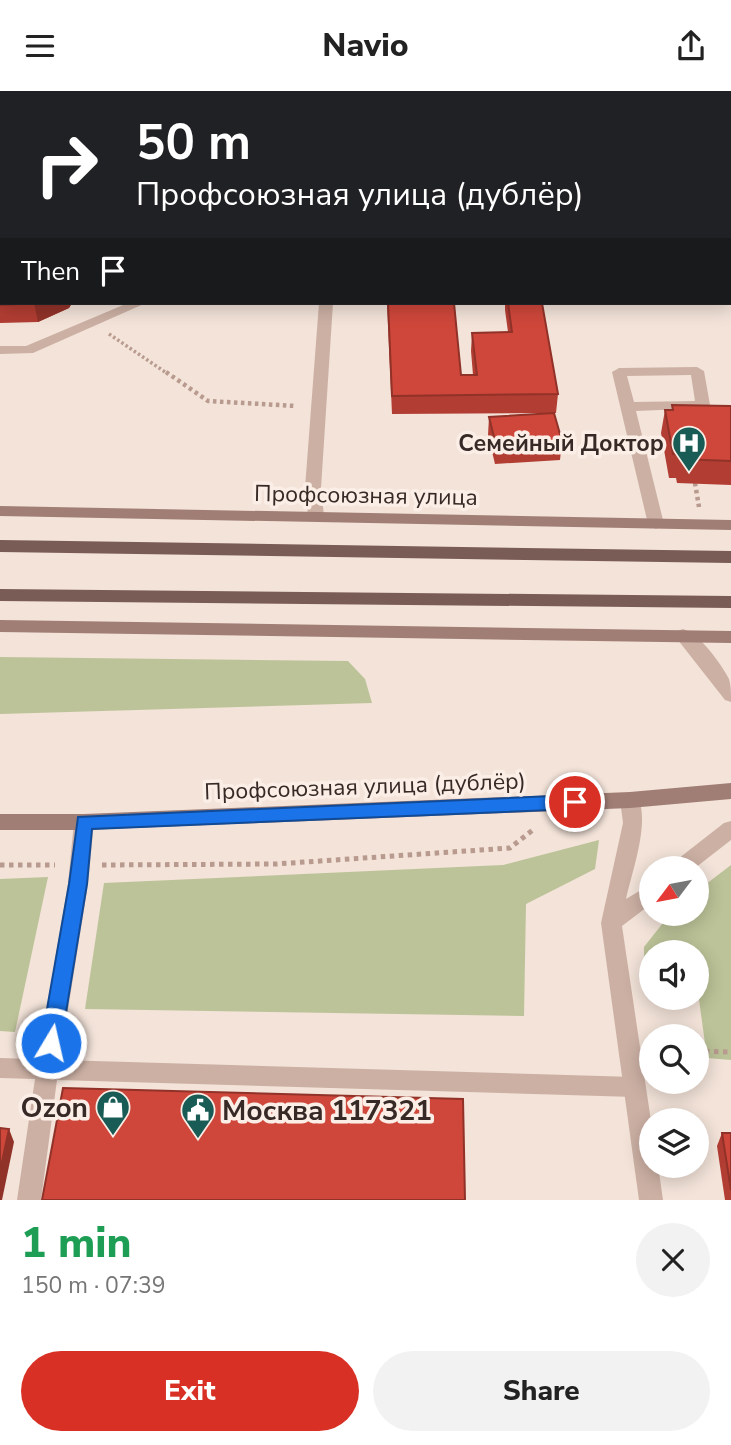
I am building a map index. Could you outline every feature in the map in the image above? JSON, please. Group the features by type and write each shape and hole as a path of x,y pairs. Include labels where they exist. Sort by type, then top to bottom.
{"main road":[{"name":"Профсоюзная улица","path":"0,511 731,525"},
{"path":"0,546 731,557"},
{"path":"0,594 731,603"},
{"path":"0,626 731,637"},
{"name":"Профсоюзная улица (дублёр)","path":"0,822 84,822 630,800 731,791"}],"street":[{"path":"0,350 28,350 134,305"},
{"path":"316,516 313,488 326,305"},
{"path":"628,407 703,405 697,371 619,372 656,524"},
{"path":"683,635 701,654 731,695"},
{"path":"630,800 634,823 611,923 652,1200"},
{"path":"29,1200 80,865 84,822"},
{"path":"696,856 731,829"},
{"path":"611,923 639,901"},
{"path":"0,1068 634,1087"}],"path":[{"path":"92,323 208,401 318,407"},
{"path":"695,483 700,510"},
{"path":"0,865 276,864 510,848 531,829 544,828"},
{"path":"709,1051 731,1052"}],"green space":[{"path":"0,657 348,661 365,679 372,703 0,714"},
{"path":"599,840 595,869 526,904 524,1016 85,1009 104,883 503,865"},
{"path":"731,865 731,1060 709,1058 709,1024 702,1024 700,1010 709,1010 709,940 650,940 661,926 709,926 709,882"},
{"path":"48,877 15,1032 0,1031 0,879"}],"building":[{"path":"388,305 454,305 461,375 477,375 472,333 512,332 508,305 542,305 558,394 392,396"},
{"path":"672,405 731,406 731,461 681,459 681,455 673,454 665,410 673,410"},
{"path":"554,413 562,441 496,445 489,417"},
{"path":"63,1088 463,1099 465,1200 42,1200"},
{"path":"0,1128 9,1129 0,1171"},
{"path":"722,1133 731,1133 731,1190"}],"place":[{"name":"Семейный Доктор","path":"689,473"},
{"name":"Ozon","path":"113,1137"},
{"name":"Москва 117321","path":"198,1140"}],"route":[{"path":"51,1043 78,884 84,822 575,802"}]}
